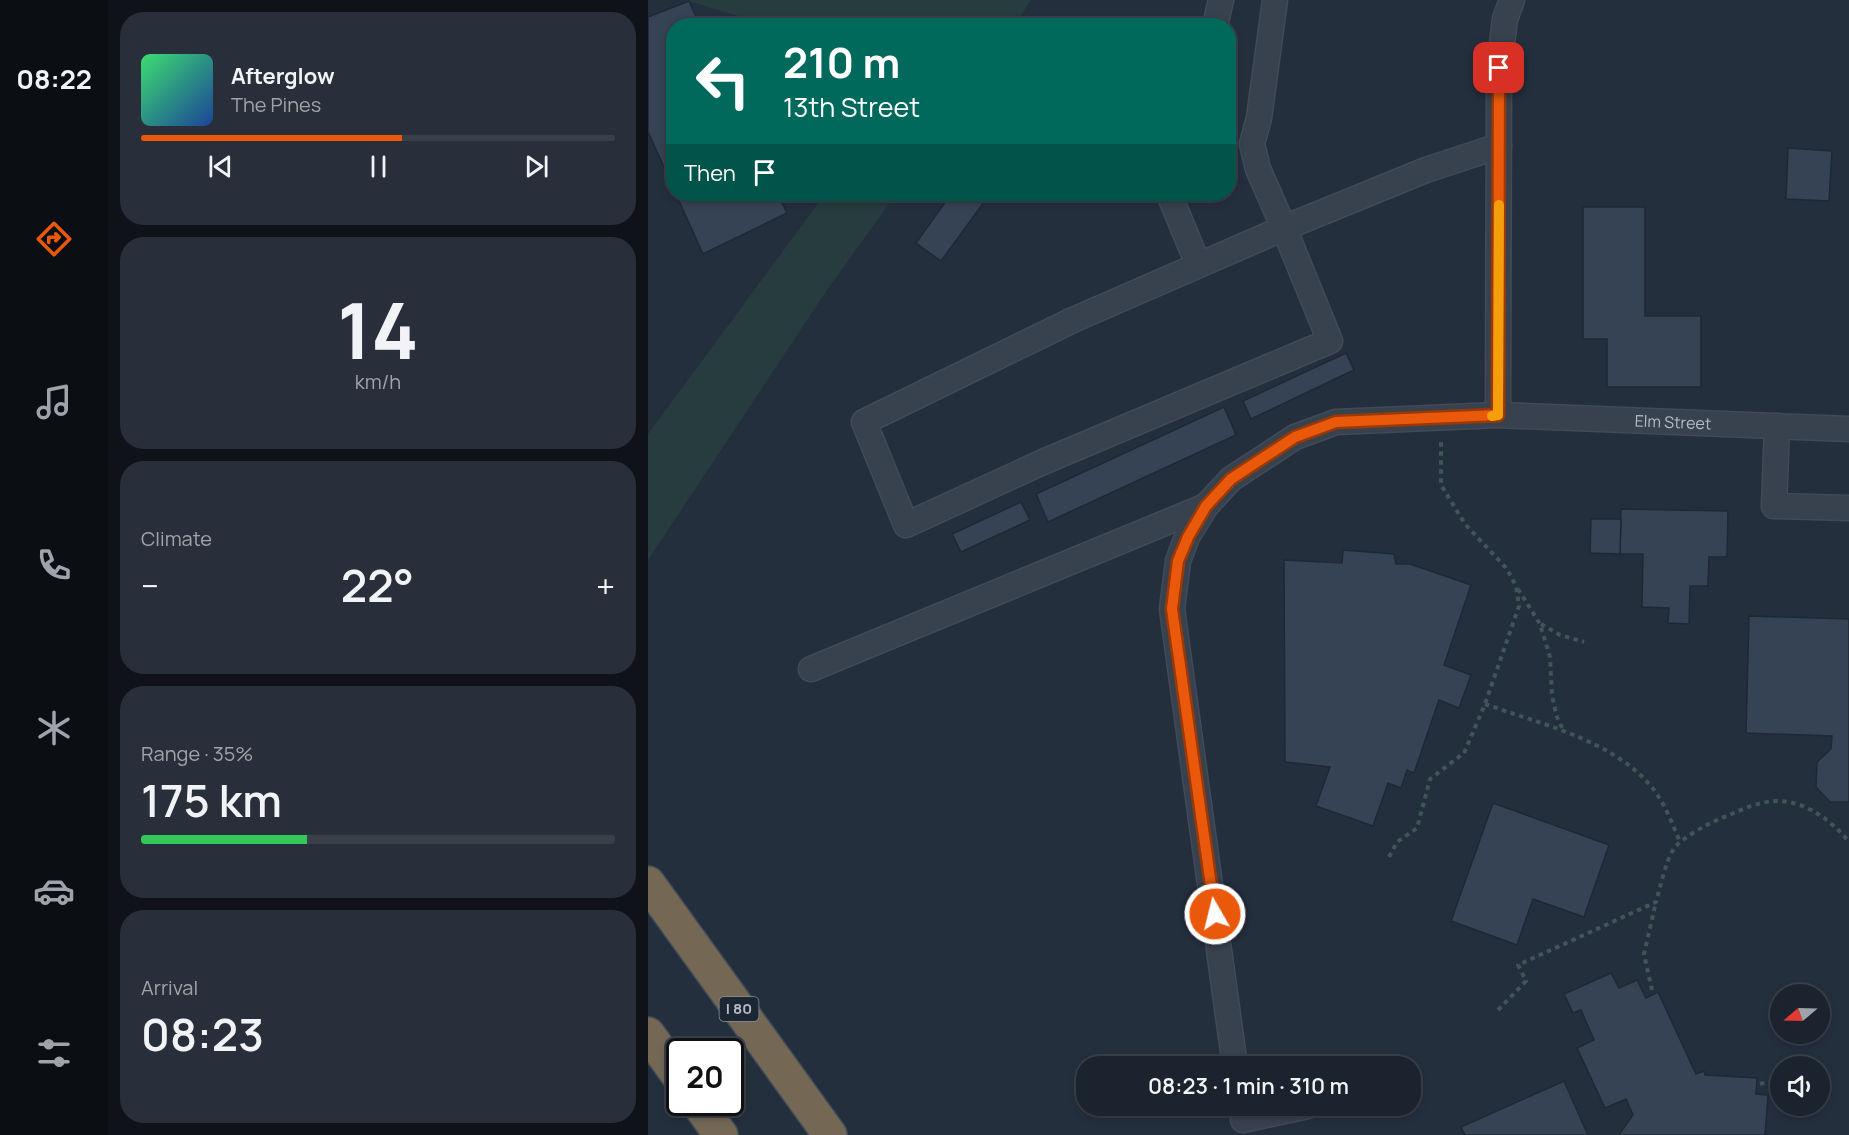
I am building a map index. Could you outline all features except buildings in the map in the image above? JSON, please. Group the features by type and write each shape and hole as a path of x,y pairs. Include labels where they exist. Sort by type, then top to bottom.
{"highway":[{"name":"I 80","path":"648,883 830,1135"},
{"path":"648,1034 666,1059"},
{"path":"708,1116 721,1135"}],"street":[{"path":"1217,18 1221,0"},
{"path":"1275,0 1259,118 1252,144 1258,169 1284,228 1329,341 1043,462 906,525 864,422 1073,320 1198,264 1284,228 1426,170 1499,146"},
{"path":"1498,415 1499,68 1505,19 1512,0"},
{"path":"1172,201 1198,264"},
{"name":"Elm Street","path":"1206,506 1231,479 1295,437 1336,422 1498,415 1849,429"},
{"path":"1777,426 1774,506 1849,508"},
{"path":"811,669 1206,506"},
{"path":"1206,506 1188,537 1178,561 1172,609 1235,1056"},
{"path":"1244,1120 1262,1116"}],"path":[{"path":"1442,417 1442,485 1465,524 1507,569 1540,624 1550,657 1552,696 1557,717 1564,732"},
{"path":"1389,857 1397,842 1417,828 1430,779 1464,753 1485,704 1519,606 1516,586"},
{"path":"1540,624 1560,635 1584,642"},
{"path":"1485,704 1598,745 1616,755 1649,784 1664,806 1681,842"},
{"path":"1652,990 1644,954 1656,902 1673,850 1681,842 1711,823 1741,810 1775,800 1800,805 1822,814 1849,842"},
{"path":"1498,1010 1526,981 1518,965 1656,902"},
{"path":"1760,1084 1770,1082"}],"green space":[{"path":"685,0 1031,0 1019,18 745,18"},
{"path":"820,201 891,201 827,290 648,560 648,434"}],"slow traffic":[{"path":"1492,416 1498,415 1499,205"}],"route":[{"path":"1215,914 1172,609 1178,561 1188,537 1206,506 1231,479 1295,437 1336,422 1498,415 1499,68"}]}
